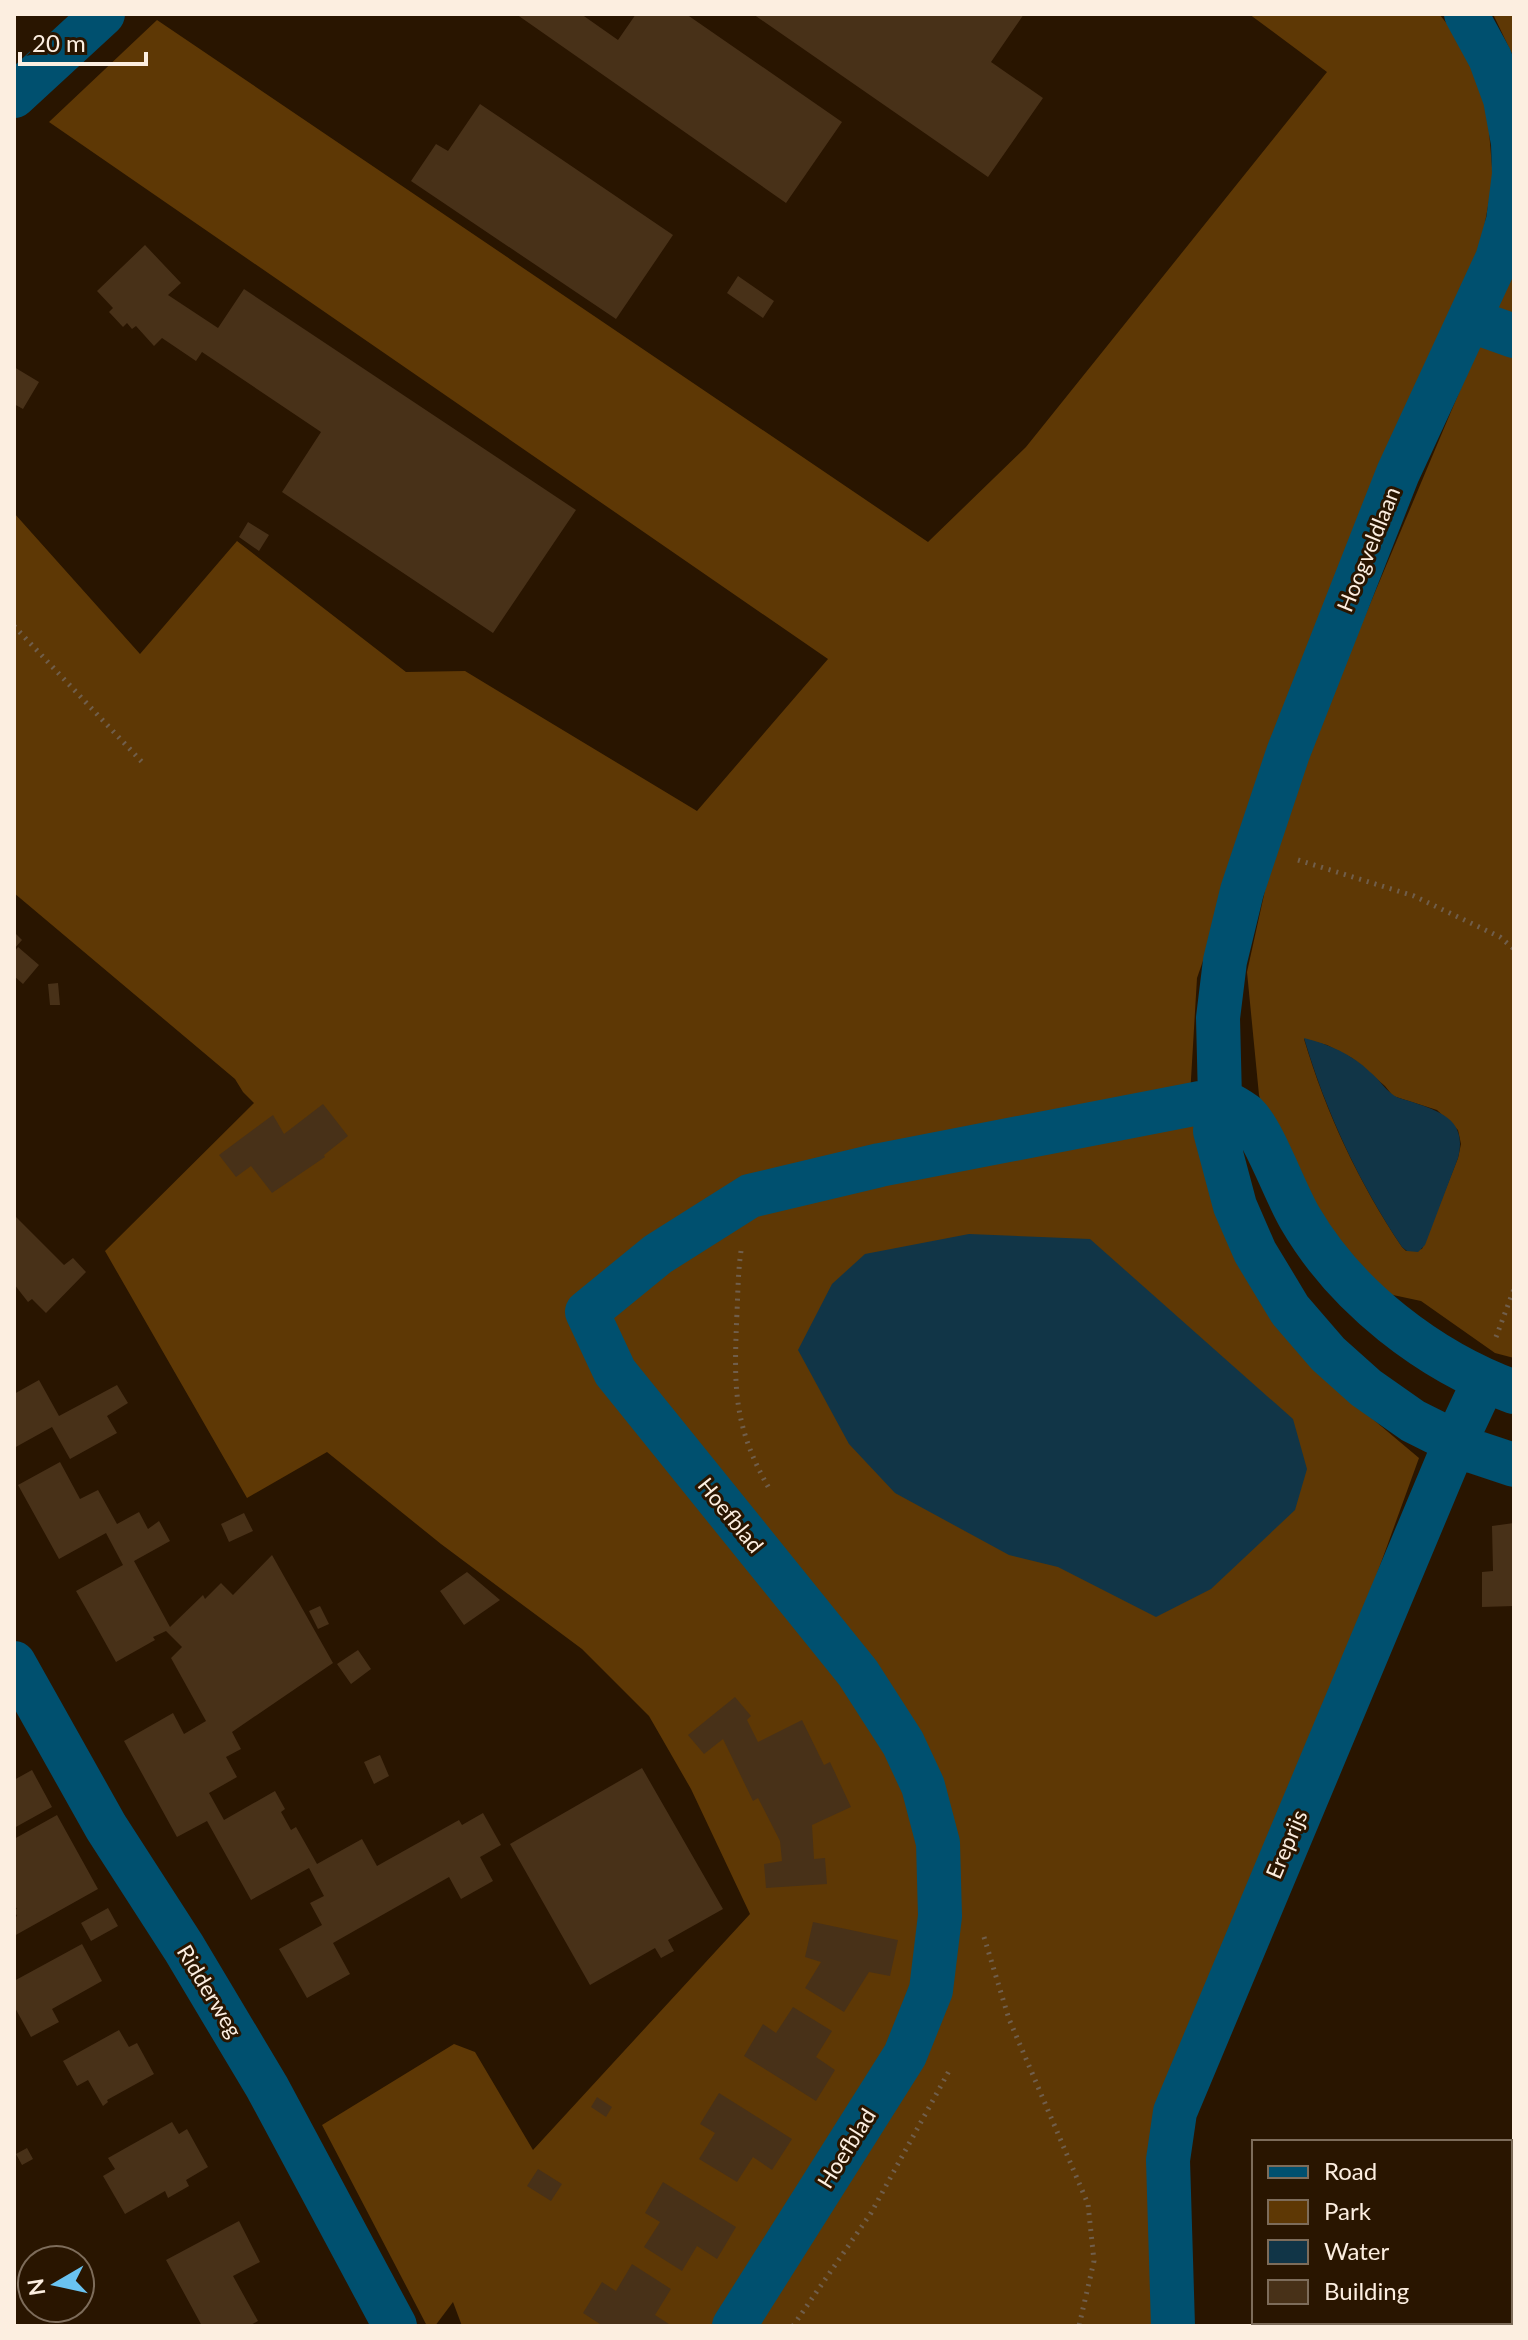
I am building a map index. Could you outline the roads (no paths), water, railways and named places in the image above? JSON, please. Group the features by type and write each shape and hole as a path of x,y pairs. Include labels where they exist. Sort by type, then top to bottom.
{"street":[{"path":"14,96 103,14"},
{"name":"Hoogveldlaan","path":"1466,14 1490,58 1505,99 1513,143 1514,174 1508,221 1497,259 1398,473 1288,753 1242,891 1225,961 1218,1018 1220,1099 1215,1131 1235,1206 1255,1252 1290,1310 1328,1354 1366,1388 1413,1421 1455,1443 1514,1465"},
{"path":"1469,320 1514,336"},
{"path":"1220,1099 1247,1116 1316,1243 1377,1310 1416,1340 1499,1386"},
{"name":"Hoefblad","path":"734,2326 905,2055 931,1990 940,1916 938,1843 923,1786 903,1743 858,1673 615,1372 587,1312 658,1254 750,1196 880,1165 1220,1099"},
{"name":"Ereprijs","path":"1173,2326 1168,2160 1175,2112 1455,1443 1499,1386"},
{"name":"Ridderweg","path":"14,1663 106,1827 184,1948 267,2087 395,2326"}],"water":[{"path":"1304,1038 1348,1055 1394,1095 1440,1113 1455,1125 1460,1145 1458,1158 1425,1245 1418,1252 1402,1247 1358,1172 1333,1120"},
{"path":"969,1234 1090,1239 1293,1419 1307,1469 1295,1510 1211,1589 1156,1617 1058,1567 1009,1555 895,1493 849,1444 798,1350 832,1284 865,1254"}]}
